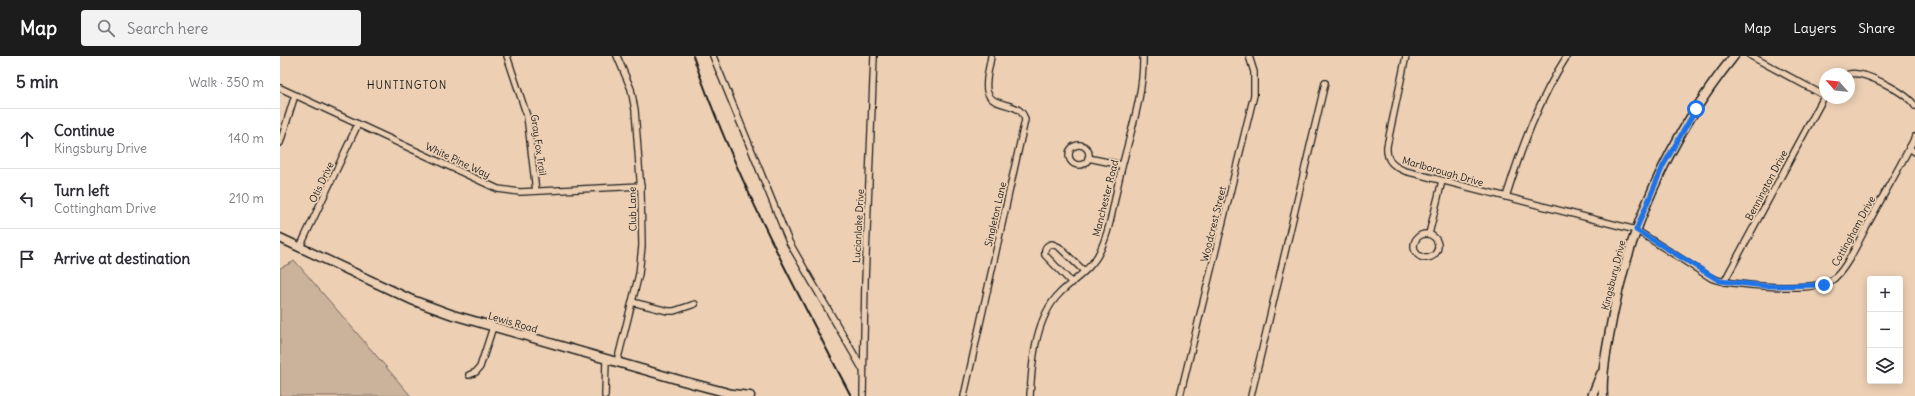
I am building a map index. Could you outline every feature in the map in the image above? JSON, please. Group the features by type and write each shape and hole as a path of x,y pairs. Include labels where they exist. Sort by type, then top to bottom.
{"street":[{"name":"Gray Fox Trail","path":"507,56 527,116 536,191"},
{"name":"Club Lane","path":"616,362 641,263 641,186 634,100 618,56"},
{"path":"713,56 789,242 863,370"},
{"name":"Lucianlake Drive","path":"863,396 864,281 874,56"},
{"name":"Singleton Lane","path":"964,396 1025,120 1022,112 1018,109 996,102 989,96 986,86 991,56"},
{"name":"Manchester Road","path":"1030,396 1034,355 1043,322 1055,299 1084,271 1100,252 1108,227 1141,90 1142,56"},
{"name":"Woodcrest Street","path":"1180,396 1254,96 1255,79 1249,56"},
{"name":"Marlborough Drive","path":"1406,56 1389,137 1387,157 1390,163 1398,168 1442,181 1636,230"},
{"path":"1506,197 1542,101 1557,71 1567,56"},
{"name":"Kingsbury Drive","path":"1603,396 1606,358 1623,273 1636,230 1663,166 1678,136 1718,75 1734,56"},
{"path":"1750,56 1819,93"},
{"path":"1855,73 1870,77 1905,96 1915,106"},
{"path":"1252,396 1325,83"},
{"name":"White Pine Way","path":"280,88 498,189 513,192 641,186"},
{"path":"280,143 295,95"},
{"name":"Bennington Drive","path":"1724,282 1821,104"},
{"name":"Otis Drive","path":"300,248 358,124"},
{"name":"Cottingham Drive","path":"1636,230 1712,278 1724,282 1766,286 1824,285 1830,282 1840,272 1915,137"},
{"path":"1909,148 1915,152"},
{"path":"1088,158 1122,165"},
{"path":"1429,234 1442,181"},
{"path":"1422,234 1429,234 1436,238 1438,248 1432,256 1423,257 1415,251 1415,241 1422,234"},
{"name":"Lewis Road","path":"280,238 412,300 453,315 695,385 750,396"},
{"path":"1072,283 1045,255 1048,246 1055,245 1084,271"},
{"path":"632,302 668,311 674,311 695,304"},
{"path":"469,375 476,372 480,367 493,327"},
{"name":"Kingsbury Drive","path":"1592,396 1606,358"},
{"path":"605,396 606,359"}],"shaded area":[{"path":"295,261 411,396 280,396 280,268"}],"railway":[{"path":"693,56 709,100 746,186 786,271 851,396"}],"district":[{"name":"HUNTINGTON","path":"407,85"}],"route":[{"path":"1696,109 1678,136 1663,166 1636,230 1690,265 1720,281 1736,284 1766,286 1824,285"}]}
